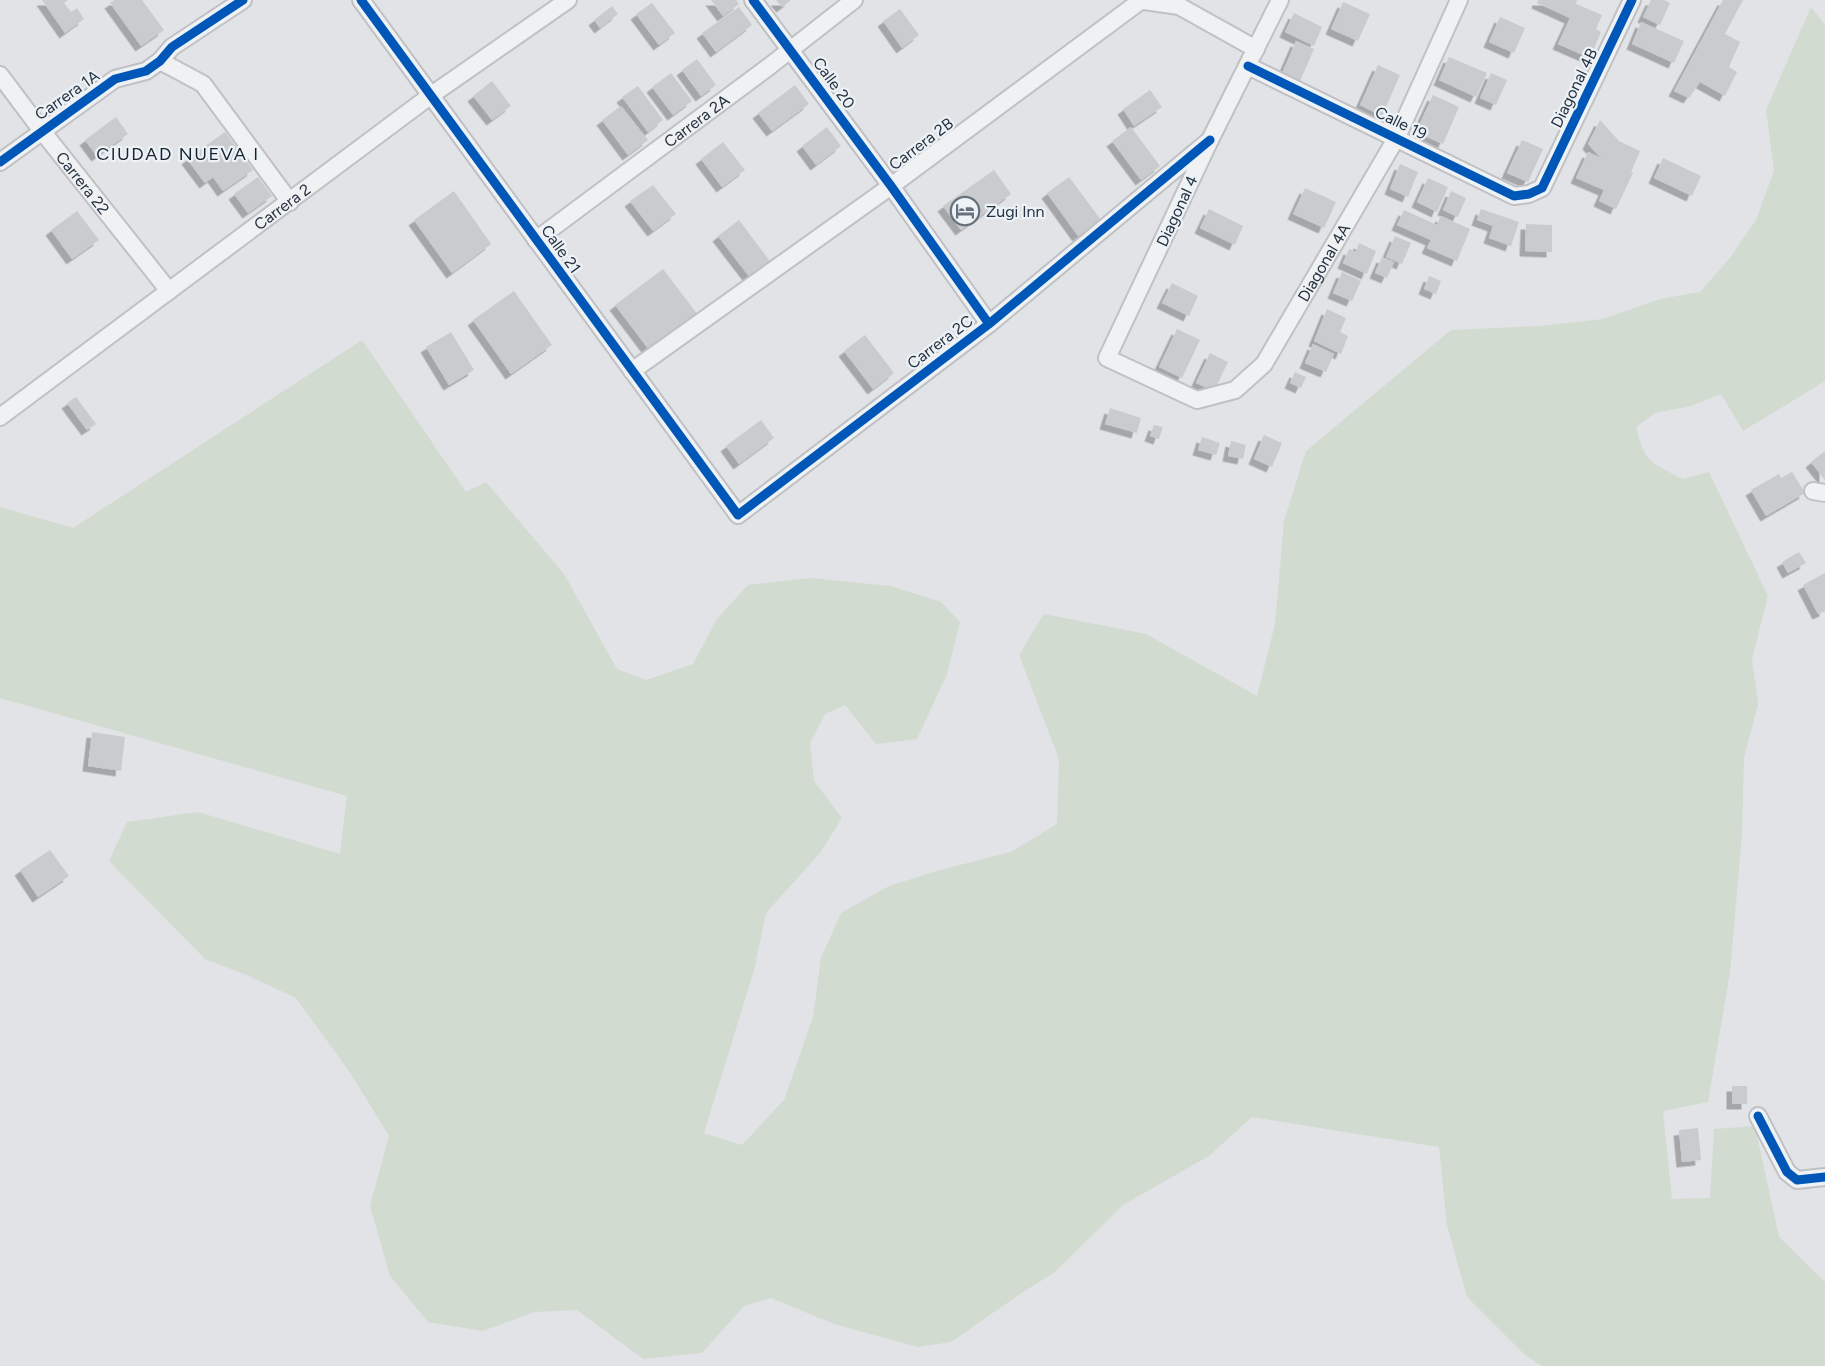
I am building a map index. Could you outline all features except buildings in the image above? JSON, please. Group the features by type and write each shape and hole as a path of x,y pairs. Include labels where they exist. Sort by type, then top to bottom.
{"street":[{"name":"Carrera 1A","path":"0,162 115,79 146,72 160,61 172,46 243,0"},
{"name":"Calle 21","path":"361,0 738,515"},
{"name":"Carrera 2","path":"0,417 430,96 568,0"},
{"name":"Calle 20","path":"753,0 891,186 989,324"},
{"name":"Carrera 2A","path":"536,240 771,65 854,0"},
{"name":"Diagonal 4","path":"1107,358 1210,140 1280,0"},
{"name":"Diagonal 4A","path":"1107,358 1197,400 1235,390 1264,364 1397,137 1460,0"},
{"name":"Diagonal 4B","path":"1542,188 1632,0"},
{"path":"1138,1 1179,6 1256,49"},
{"name":"Carrera 2B","path":"632,371 891,186 1138,1"},
{"path":"160,61 203,84 290,202"},
{"name":"Calle 19","path":"1248,66 1514,196 1529,194 1542,188"},
{"name":"Carrera 22","path":"0,75 169,291"},
{"name":"Carrera 2C","path":"738,515 989,324 1210,140"},
{"path":"1758,1116 1787,1172 1797,1180 1825,1177"}],"shaded area":[{"path":"1811,7 1825,25 1825,381 1743,431 1721,394 1691,406 1655,413 1636,427 1642,448 1651,461 1657,465 1683,479 1709,472 1768,596 1752,659 1758,704 1744,758 1742,834 1730,972 1708,1102 1663,1111 1672,1199 1710,1198 1714,1129 1755,1126 1779,1237 1825,1282 1825,1366 1542,1366 1525,1355 1467,1297 1447,1225 1439,1147 1252,1117 1209,1156 1123,1205 1055,1272 951,1342 918,1347 834,1324 771,1298 744,1306 702,1353 643,1359 577,1310 534,1312 483,1331 428,1322 390,1276 370,1206 389,1136 351,1074 296,998 205,959 109,861 127,822 198,812 340,854 347,796 0,698 0,507 73,528 362,340 466,492 486,482 564,574 617,669 646,680 693,664 717,619 748,585 810,578 891,586 941,602 960,622 947,674 917,739 876,744 845,705 825,714 810,743 814,781 842,818 820,853 766,913 754,970 704,1133 742,1145 784,1100 813,1017 821,958 841,913 889,886 1011,852 1057,824 1059,759 1019,655 1044,614 1146,634 1257,696 1275,624 1284,521 1306,451 1451,330 1539,326 1603,319 1660,299 1700,292 1729,259 1756,220 1774,171 1766,110"}],"cycle path":[{"path":"0,162 115,79 146,71 160,61 172,47 243,0"},
{"path":"361,0 738,515 989,324 1210,140"},
{"path":"753,0 891,186 989,324"},
{"path":"1248,66 1514,196 1529,194 1542,188 1632,0"},
{"path":"1758,1116 1787,1172 1797,1180 1825,1177"}],"place":[{"name":"Zugi Inn","path":"965,211"}],"district":[{"name":"CIUDAD NUEVA I","path":"178,154"}]}
